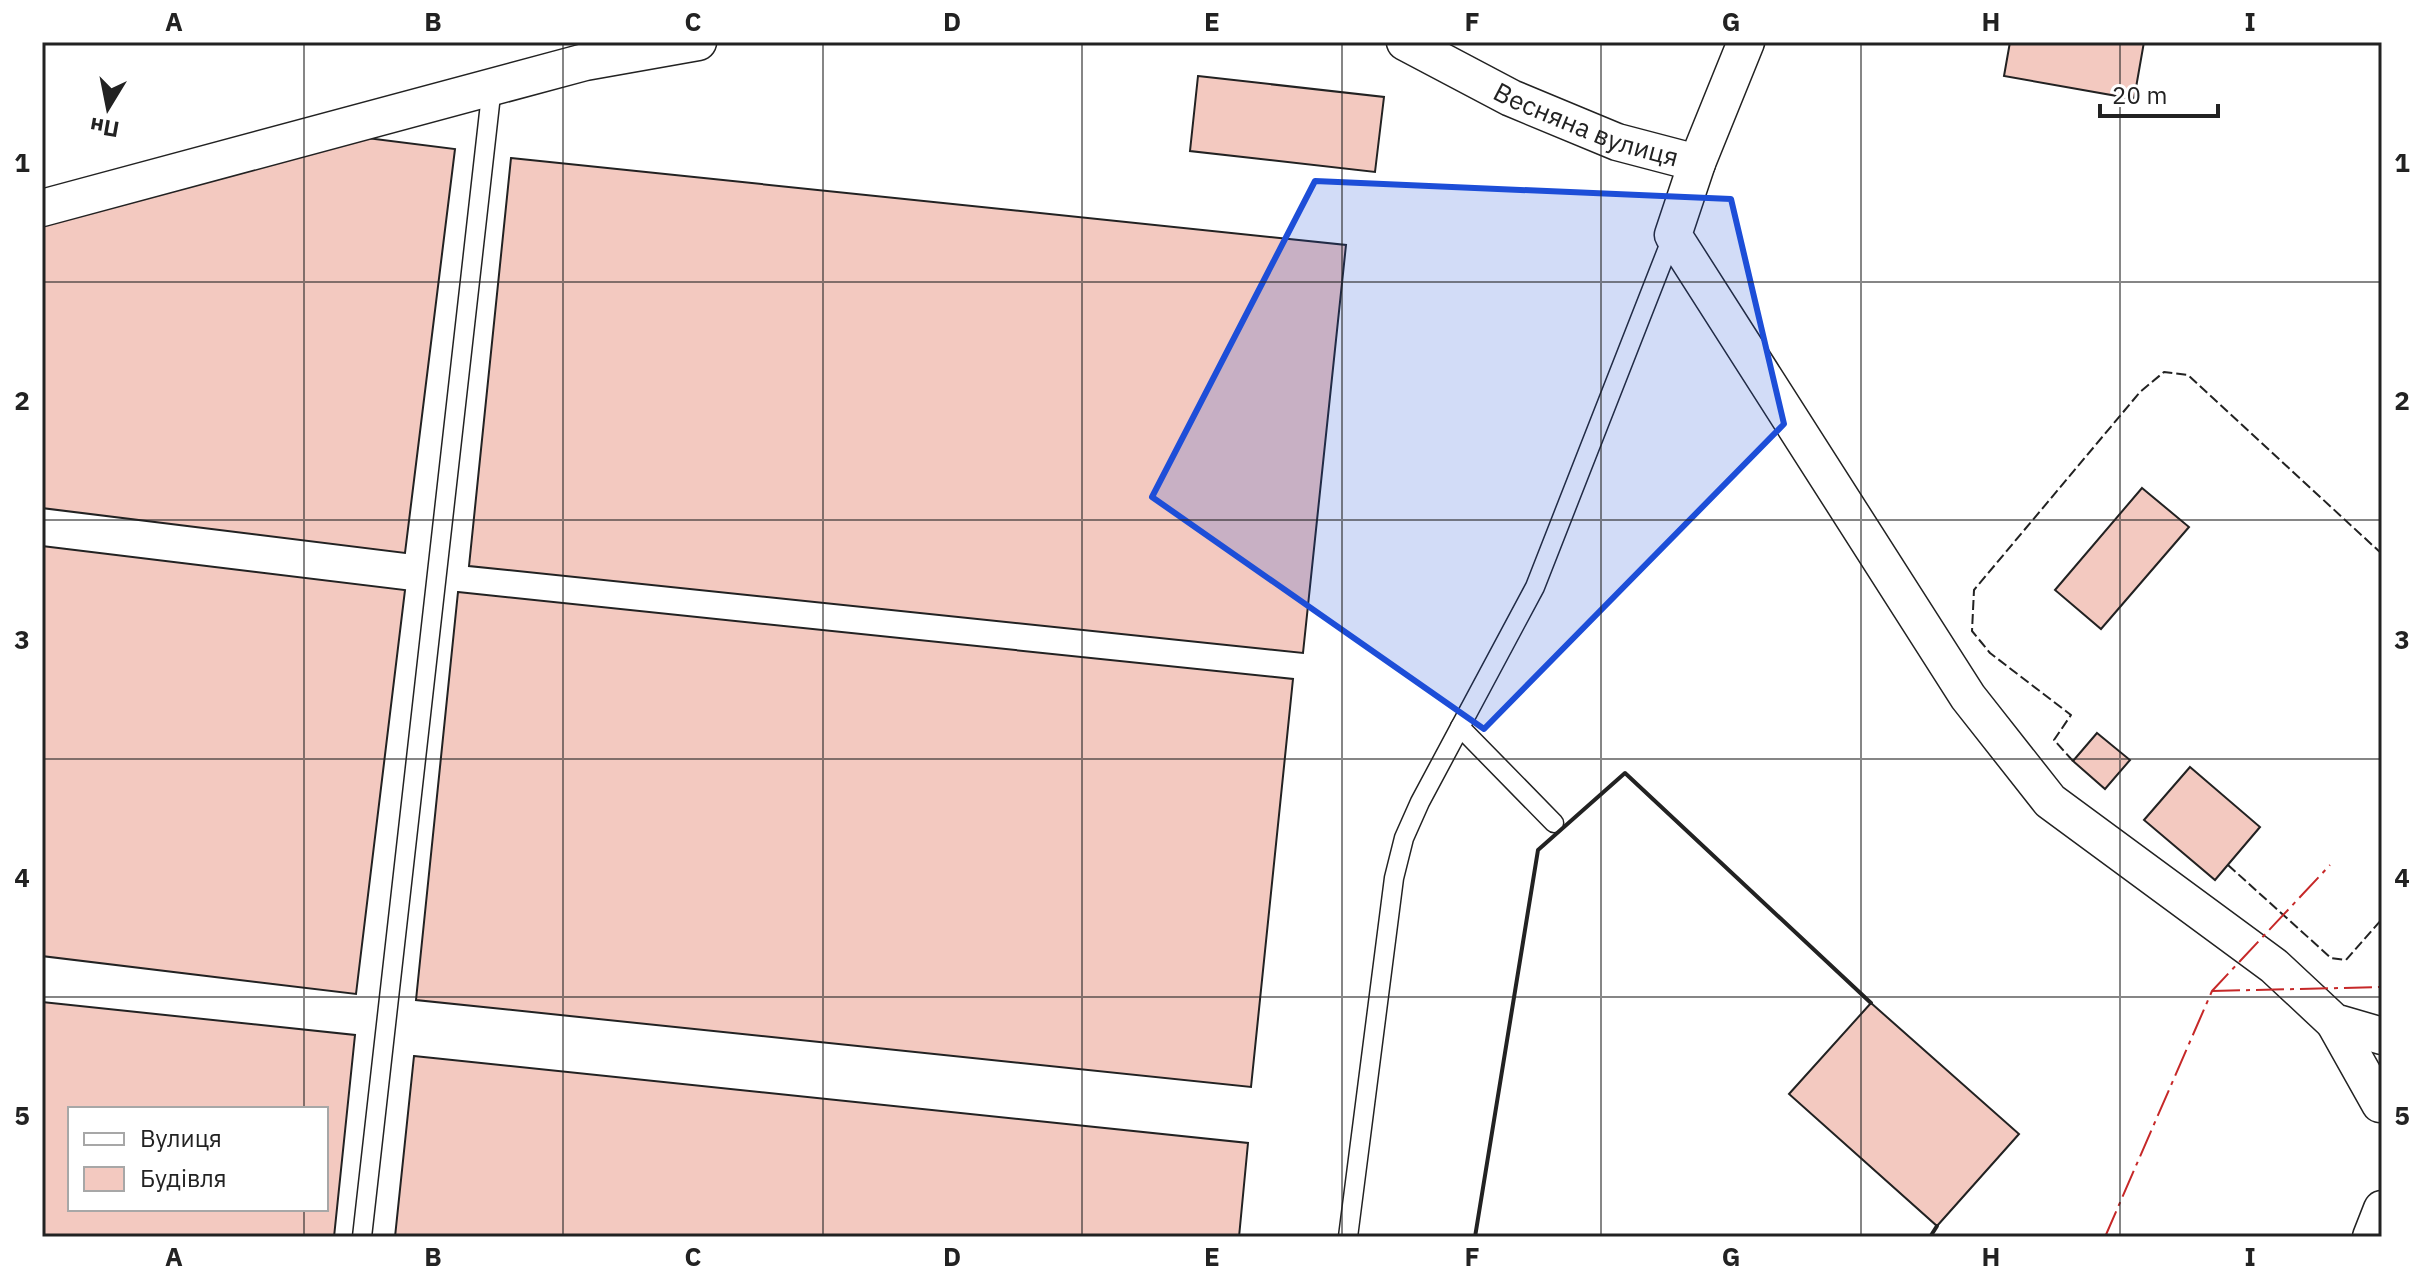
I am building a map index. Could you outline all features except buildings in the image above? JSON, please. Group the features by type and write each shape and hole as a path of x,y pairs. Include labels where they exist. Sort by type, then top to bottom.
{"street":[{"path":"42,208 492,86 588,52 698,42"},
{"name":"Весняна вулиця","path":"1405,42 1511,98 1617,142 1697,163 1746,42"},
{"path":"1697,163 1673,235 1968,697 2050,801 2274,966 2334,1022 2381,1105"},
{"path":"2334,1022 2382,1036"},
{"path":"2371,1237 2382,1209"}],"lane":[{"path":"362,1237 492,86"},
{"path":"1348,1237 1394,878 1404,838 1535,587 1673,235"},
{"path":"1460,727 1554,823"}],"highlighted area":[{"path":"1315,181 1731,199 1784,424 1484,729 1152,497"}],"fence":[{"path":"2073,761 2054,740 2071,715 1990,653 1972,631 1974,590 2140,392 2164,372 2188,375 2382,554"},
{"path":"2228,865 2331,958 2346,960 2382,919"}],"wall":[{"path":"1475,1237 1538,850 1625,773 1871,1003"},
{"path":"1930,1237 1937,1226"}],"power":[{"path":"2105,1237 2212,991 2330,865"},
{"path":"2212,991 2382,987"}]}
